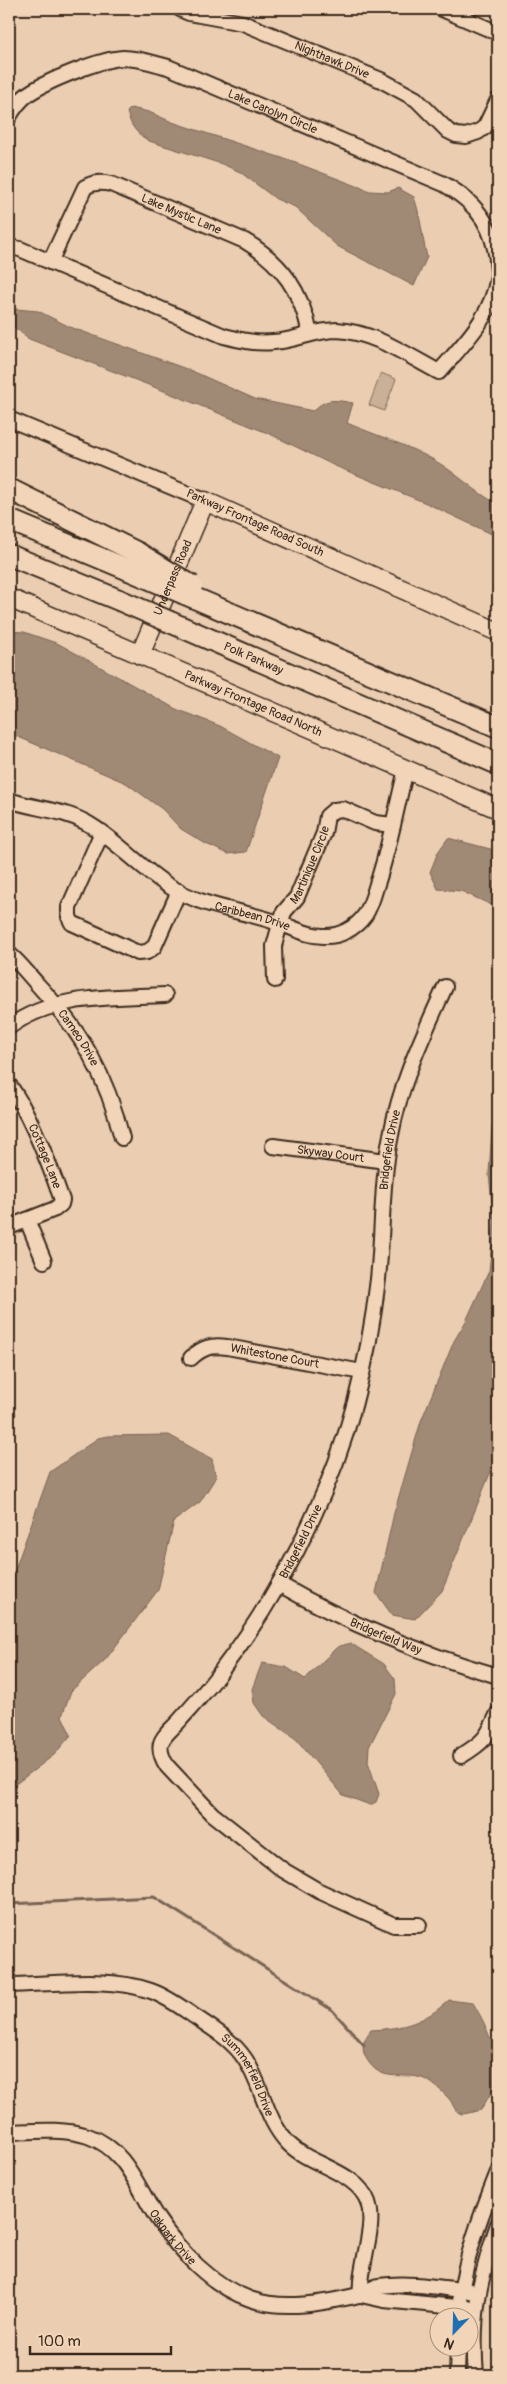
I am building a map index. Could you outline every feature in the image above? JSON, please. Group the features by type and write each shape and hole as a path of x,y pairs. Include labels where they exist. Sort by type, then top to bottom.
{"highway":[{"path":"9,489 134,562 256,626 498,727"},
{"path":"9,520 134,562"},
{"name":"Polk Parkway","path":"9,555 119,600 498,764"}],"main road":[{"name":"Parkway Frontage Road South","path":"205,501 498,632"},
{"name":"Underpass Road","path":"140,655 205,501"},
{"name":"Parkway Frontage Road North","path":"9,598 498,809"}],"street":[{"name":"Nighthawk Drive","path":"180,9 189,13 243,23 381,80 416,100 448,131 456,135 478,132 486,126 498,100"},
{"path":"442,9 498,33"},
{"name":"Lake Carolyn Circle","path":"9,118 15,106 27,95 47,83 100,63 120,58 140,59 168,67 444,184 460,193 480,212 490,232 497,251 498,271"},
{"name":"Lake Mystic Lane","path":"50,262 85,187 92,183 111,184 245,241 262,251 278,265 294,284 307,314 310,334"},
{"path":"9,246 224,336 246,341 273,342 336,330 358,333 377,340 439,372 484,319 496,291 498,276"},
{"name":"Parkway Frontage Road South","path":"9,418 205,501"},
{"name":"Caribbean Drive","path":"10,803 70,816 102,832 152,874 179,891 210,906 280,924 311,935 333,936 352,928 365,915 370,906 386,859 406,770"},
{"name":"Martinique Circle","path":"276,980 274,946 280,924 284,912 297,897 324,833 325,819 331,812 343,809 375,823 393,826"},
{"path":"102,832 69,907 69,917 72,923 138,953 147,952 154,948 179,891"},
{"name":"Cameo Drive","path":"9,954 70,1021 96,1063 122,1138"},
{"name":"Bridgefield Drive","path":"419,1926 394,1926 319,1891 283,1870 233,1833 212,1814 162,1758 160,1749 164,1737 225,1667 279,1584 314,1515 331,1472 362,1372 378,1277 386,1161 397,1107 418,1043 445,987"},
{"path":"9,1027 34,1012 56,1004 87,999 165,995"},
{"name":"Cottage Lane","path":"9,1085 16,1094 36,1138 59,1193 61,1204 55,1209 27,1220"},
{"name":"Skyway Court","path":"273,1146 386,1161"},
{"path":"9,1227 27,1220 44,1261"},
{"name":"Whitestone Court","path":"191,1358 202,1348 212,1346 227,1347 362,1372"},
{"name":"Bridgefield Way","path":"279,1584 348,1620 403,1644 448,1662 498,1676"},
{"path":"461,1756 480,1745 488,1736 498,1713"},
{"name":"Summerfield Drive","path":"9,1984 106,1983 138,1987 166,1998 227,2039 246,2060 267,2110 283,2137 306,2157 354,2181 365,2195 370,2217 361,2275 361,2295"},
{"name":"Oakpark Drive","path":"9,2132 76,2133 89,2137 114,2152 133,2175 157,2218 176,2243 209,2275 240,2295 273,2305 285,2306 361,2295 378,2286 407,2286 478,2292"},
{"path":"460,2306 462,2290 482,2214 498,2172"},
{"path":"476,2306 478,2292 498,2224"},
{"path":"407,2286 409,2302"},
{"name":"Oakpark Drive","path":"361,2295 430,2306"},
{"path":"457,2375 458,2356"},
{"path":"474,2356 476,2375"}],"shaded area":[{"path":"131,108 149,112 172,122 291,161 370,191 388,192 398,188 414,197 427,257 414,286 337,246 295,207 276,199 240,172 222,164 149,141 132,126 127,112"},
{"path":"16,309 38,311 70,327 192,371 255,399 313,411 323,403 332,401 353,403 347,423 401,444 432,459 498,504 498,537 426,503 335,466 270,434 29,339 10,324 10,316"},
{"path":"381,373 396,379 384,411 369,405"},
{"path":"9,631 24,632 59,644 176,709 220,726 278,758 246,852 228,854 206,844 181,829 162,809 126,783 9,733"},
{"path":"448,838 498,851 498,908 461,891 438,889 430,872 438,852"},
{"path":"498,1105 498,1454 442,1591 415,1619 392,1615 376,1593 394,1513 421,1421 454,1341 466,1321 489,1271 494,1223 489,1174 492,1127"},
{"path":"169,1435 212,1459 216,1477 200,1502 174,1521 158,1590 106,1659 71,1691 62,1716 71,1735 54,1755 9,1789 9,1586 50,1472 98,1438 107,1436"},
{"path":"350,1643 384,1664 395,1679 396,1694 369,1747 368,1762 379,1794 376,1802 370,1805 343,1795 296,1739 263,1716 254,1703 252,1689 262,1663 286,1667 305,1679 337,1647"},
{"path":"449,2000 473,2003 489,2034 495,2058 495,2082 490,2095 481,2110 464,2114 458,2112 448,2098 430,2082 412,2076 387,2075 380,2072 366,2058 363,2050 365,2040 371,2030 394,2028 413,2023 431,2014"}],"waterway":[{"path":"9,1904 154,1897 332,2010 364,2045"}]}
